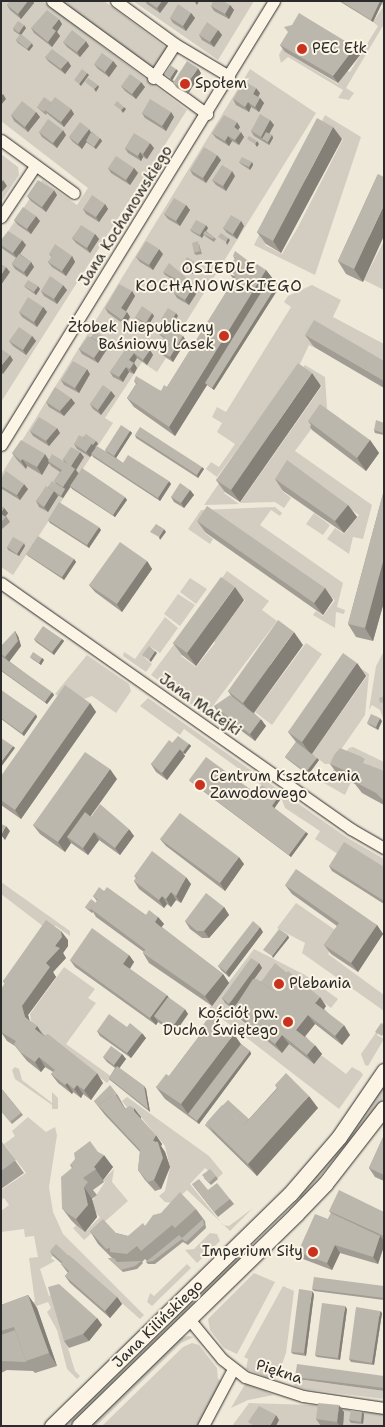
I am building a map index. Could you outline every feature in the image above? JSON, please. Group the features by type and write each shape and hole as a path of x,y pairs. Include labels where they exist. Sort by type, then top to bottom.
{"street":[{"path":"52,1 153,78 207,114"},
{"path":"116,1 175,44 229,76"},
{"name":"Jana Kochanowskiego","path":"1,446 207,114 274,1"},
{"path":"153,78 175,44"},
{"path":"1,140 74,193"},
{"path":"1,217 35,166"},
{"name":"Jana Matejki","path":"1,583 351,829 384,848"},
{"name":"Jana Kilińskiego","path":"52,1426 263,1221 332,1145 384,1071"},
{"name":"Jana Kilińskiego","path":"79,1426 276,1235 325,1184 384,1108"},
{"path":"263,1221 276,1235"},
{"name":"Piękna","path":"189,1319 233,1369 290,1393 384,1408"},
{"path":"203,1426 233,1369"}],"shaded area":[{"path":"1,1 42,1 187,110 1,402 1,242 42,180 77,205 88,188 1,121"},
{"path":"60,1 104,1 168,49 154,69"},
{"path":"133,1 254,1 218,60"},
{"path":"381,1 384,1 384,24 346,88 354,93 349,100 338,98 343,90 288,57 281,63 279,55 288,37 285,52 338,84 346,70 350,72 378,26 373,22 383,7"},
{"path":"250,69 316,113 178,335 173,362 166,358 157,372 142,362 105,418 113,423 13,575 1,567 1,475"},
{"path":"325,115 361,137 315,275 254,245 264,225 274,228 265,245 282,254 298,227 343,139 326,130 317,131"},
{"path":"1,154 18,167 19,175 1,202"},
{"path":"384,241 384,290 364,280"},
{"path":"312,285 341,300 333,317 384,344 384,367 322,332 313,347 309,345 301,362 217,477 206,469 211,462 219,467 235,444 217,432 222,423 212,417 217,407 226,412 291,307 284,302 288,296"},
{"path":"305,365 325,377 327,408 295,451 372,505 363,539 353,537 349,554 327,539 335,528 344,534 359,515 296,472 282,491 291,498 284,508 275,502 240,503 322,386 307,375 293,379"},
{"path":"222,479 230,484 224,493 239,504 204,505"},
{"path":"275,507 282,513 280,516 271,510 260,525 343,583 337,607 345,610 344,614 336,612 335,628 313,615 316,611 323,616 335,600 217,517 205,533 213,539 210,544 188,529 201,510"},
{"path":"314,513 330,525 323,535 306,524"},
{"path":"227,571 269,601 262,610 277,621 206,715 151,675 181,635 192,641 181,656 196,667 215,643 213,641 245,600 230,588 217,585"},
{"path":"190,578 207,589 196,604 180,592"},
{"path":"178,594 195,605 180,626 164,614"},
{"path":"165,617 178,628 160,653 151,647 144,657 152,664 146,672 123,656 124,652 135,659"},
{"path":"306,643 322,654 272,725 255,712"},
{"path":"384,651 384,721 380,710 372,705 369,710 376,666"},
{"path":"87,655 129,684 131,691 116,713 92,696 84,699 65,686 58,696 55,694"},
{"path":"352,662 369,674 365,715 331,764 325,764 312,754 367,676"},
{"path":"148,698 346,837 384,859 384,869 341,856 315,839 320,831 285,808 282,800 184,729 180,735 140,706"},
{"path":"353,747 384,762 384,779 343,767 338,776 351,782 345,795 324,783 349,748"},
{"path":"1,882 70,931 70,936 56,926 44,927 1,894"},
{"path":"296,903 341,934 328,954 384,995 384,1011 302,953 305,943 277,928"},
{"path":"254,949 305,975 338,999 331,1008 279,968 239,1019 282,1053 289,1044 314,1064 321,1055 346,1074 352,1067 361,1072 363,1075 339,1109 212,1011 210,1007"},
{"path":"64,967 95,989 88,998 96,1003 66,1044 112,1077 107,1083 32,1026 30,1014"},
{"path":"384,1021 377,1035 384,1039 368,1066 365,1065 361,1054"},
{"path":"15,1067 19,1069 22,1080 52,1103 52,1092 58,1098 58,1109 52,1109 52,1105 15,1079 12,1070"},
{"path":"384,1084 384,1097 302,1199 298,1195"},
{"path":"127,1097 209,1156 223,1173 218,1178 205,1168 190,1184 221,1222 187,1190 173,1203 165,1202 159,1196 165,1191 170,1167 165,1146 137,1112 133,1115 122,1101"},
{"path":"28,1117 46,1132 55,1127 57,1135 49,1187 53,1212 63,1234 144,1315 140,1319 59,1248 51,1258 55,1261 40,1269 49,1296 52,1295 75,1371 80,1376 77,1379 67,1369 57,1330 47,1312 51,1308 48,1302 8,1316 7,1306 35,1302 29,1258 38,1257 34,1236 25,1237 24,1229 1,1232 1,1211 9,1205 4,1198 1,1200 1,1190 26,1173 4,1144 15,1136 12,1131"},
{"path":"114,1169 112,1182 128,1201 84,1240 73,1228 77,1225 85,1232 100,1217 94,1211 93,1200 105,1182 103,1180"},
{"path":"253,1208 230,1231 224,1225 229,1226"},
{"path":"210,1233 217,1234 220,1241 197,1263 185,1250 194,1249"},
{"path":"251,1243 254,1247 70,1426 62,1426"},
{"path":"187,1264 191,1268 152,1306 147,1302 150,1293 154,1296"},
{"path":"254,1273 275,1282 237,1354 224,1348 210,1330 208,1319"},
{"path":"283,1286 294,1291 286,1353 277,1378 270,1379 246,1369 248,1359 244,1357"},
{"path":"194,1337 181,1343 96,1426 90,1426 180,1338"},
{"path":"192,1343 199,1345 217,1368 218,1379 222,1381 198,1426 102,1426 183,1347"},
{"path":"296,1379 384,1391 384,1399 304,1389 294,1386"},
{"path":"245,1384 274,1395 248,1400 231,1408"},
{"path":"249,1403 312,1405 384,1415 384,1426 232,1426"}],"building":[{"path":"10,1 28,1 18,14 7,5"},
{"path":"147,1 162,1 157,8"},
{"path":"213,1 223,1 230,5 225,14 211,6"},
{"path":"341,1 380,1 371,20"},
{"path":"178,4 191,13 183,26 170,18"},
{"path":"47,10 59,19 52,28 56,31 48,42 31,28"},
{"path":"299,13 355,47 333,76 280,45 288,32 284,27 292,25"},
{"path":"18,21 24,25 19,33 13,28"},
{"path":"207,22 218,30 210,42 199,35"},
{"path":"72,30 86,41 77,52 63,42"},
{"path":"21,34 32,43 27,49 16,40"},
{"path":"52,49 68,61 61,69 45,57"},
{"path":"102,53 113,61 105,72 94,64"},
{"path":"187,61 198,68 184,89 173,83"},
{"path":"170,65 176,69 170,78 164,74"},
{"path":"82,69 87,73 79,84 74,80"},
{"path":"130,74 141,82 132,94 121,86"},
{"path":"88,78 98,85 94,89 85,82"},
{"path":"244,81 256,88 253,94 260,98 255,107 248,102 245,107 233,99"},
{"path":"44,97 51,102 44,112 37,107"},
{"path":"55,97 71,109 61,122 45,110"},
{"path":"150,99 171,112 162,126 142,113"},
{"path":"22,101 36,112 25,127 11,115"},
{"path":"117,101 124,107 121,110 114,105"},
{"path":"260,114 270,120 261,137 251,131"},
{"path":"224,115 237,122 234,127 241,132 235,140 228,136 225,141 212,133"},
{"path":"317,118 333,127 273,241 257,232"},
{"path":"48,119 63,130 53,143 39,132"},
{"path":"80,122 89,129 78,144 69,137"},
{"path":"91,132 100,138 94,147 86,141"},
{"path":"266,132 272,135 268,142 262,139"},
{"path":"134,133 150,143 143,154 140,152 138,156 125,148"},
{"path":"249,136 257,141 255,144 247,139"},
{"path":"204,147 217,155 203,178 190,170"},
{"path":"116,156 134,168 126,180 108,168"},
{"path":"242,157 252,162 249,167 239,162"},
{"path":"222,165 232,171 223,186 212,180"},
{"path":"378,174 384,177 384,205 354,269 338,261"},
{"path":"38,180 54,190 42,207 27,196"},
{"path":"92,195 105,204 96,217 83,209"},
{"path":"174,198 186,205 176,221 164,214"},
{"path":"23,207 36,216 27,229 14,220"},
{"path":"231,215 241,221 233,234 223,228"},
{"path":"196,220 206,225 200,235 190,230"},
{"path":"81,225 95,234 87,248 72,238"},
{"path":"8,231 22,240 13,253 1,245 1,240"},
{"path":"205,231 214,237 213,239 203,234"},
{"path":"221,233 228,238 226,242 218,237"},
{"path":"146,241 159,249 149,265 136,257"},
{"path":"198,241 200,251 194,253 192,243"},
{"path":"55,244 72,256 62,271 48,262 52,256 49,254"},
{"path":"235,251 255,266 257,264 266,270 169,427 127,398 137,383 134,381 136,376 161,391 164,385 167,387 236,276 227,270 236,257 233,256"},
{"path":"19,254 31,262 24,272 12,264"},
{"path":"187,257 196,263 191,271 182,266"},
{"path":"169,263 188,279 185,284 163,272"},
{"path":"1,264 6,267 1,275"},
{"path":"50,276 63,285 54,299 41,291"},
{"path":"270,278 278,283 212,388 205,383"},
{"path":"28,280 38,286 34,292 24,286"},
{"path":"181,282 192,289 185,300 174,293"},
{"path":"119,284 132,291 121,308 127,312 122,320 105,308"},
{"path":"28,297 43,307 34,322 19,312"},
{"path":"142,306 152,313 146,323 135,317"},
{"path":"168,308 176,313 169,324 161,319"},
{"path":"314,320 384,361 384,381 305,335"},
{"path":"163,325 170,329 165,337 158,333"},
{"path":"19,327 32,336 23,350 9,341"},
{"path":"170,328 183,336 170,357 157,349"},
{"path":"95,331 109,340 105,348 91,337"},
{"path":"88,336 103,345 94,358 79,349"},
{"path":"133,339 150,350 143,360 134,353 129,360 134,363 130,369 126,367 119,377 110,372"},
{"path":"1,349 10,355 1,366"},
{"path":"73,361 87,369 75,388 61,380"},
{"path":"298,363 312,373 231,490 216,480"},
{"path":"103,385 111,391 98,410 90,404"},
{"path":"55,387 71,398 60,411 46,402"},
{"path":"320,404 370,440 357,458 308,421"},
{"path":"39,417 57,428 46,441 30,431"},
{"path":"376,420 384,423 383,433 374,430"},
{"path":"121,425 130,431 114,456 105,450"},
{"path":"140,427 202,467 197,475 135,435"},
{"path":"86,434 96,441 93,445 83,437"},
{"path":"79,435 92,443 86,452 74,444"},
{"path":"21,440 45,454 37,467 22,459 21,461 12,453"},
{"path":"97,446 123,463 128,455 169,481 158,498 91,454"},
{"path":"71,447 80,452 71,466 75,469 63,487 54,481 62,470 48,461 52,454 68,464 63,459"},
{"path":"287,460 348,505 335,521 275,479"},
{"path":"82,468 125,497 113,515 70,486"},
{"path":"6,471 24,484 17,495 1,486 1,479"},
{"path":"52,481 65,489 61,496 48,487"},
{"path":"180,483 190,490 181,503 171,497"},
{"path":"46,486 54,491 44,507 36,501"},
{"path":"384,490 384,558 365,628 348,624"},
{"path":"59,502 99,527 87,545 48,520"},
{"path":"207,506 325,588 314,603 197,521"},
{"path":"1,514 6,517 1,522"},
{"path":"156,524 164,529 159,537 150,532"},
{"path":"38,536 74,559 62,577 26,554"},
{"path":"13,537 24,543 17,554 7,547"},
{"path":"120,542 147,561 117,604 89,585"},
{"path":"221,577 235,587 187,653 173,643"},
{"path":"278,620 294,632 243,703 228,691"},
{"path":"43,626 62,639 52,652 34,639"},
{"path":"15,631 18,641 5,657 1,654 1,646"},
{"path":"149,646 155,651 149,660 142,655"},
{"path":"33,652 42,658 39,663 30,657"},
{"path":"343,653 357,663 302,742 288,732"},
{"path":"1,656 52,692 45,702 1,670"},
{"path":"65,685 90,703 15,810 1,800 1,776"},
{"path":"1,690 36,714 22,733 1,718"},
{"path":"230,695 261,719 250,734 214,706"},
{"path":"384,696 384,702 380,703 379,698"},
{"path":"371,714 380,718 376,727 367,723"},
{"path":"178,736 189,744 183,752 172,743"},
{"path":"1,738 13,746 1,762"},
{"path":"169,740 180,749 162,773 151,764"},
{"path":"296,742 317,758 306,772 285,757"},
{"path":"340,748 365,759 363,763 382,770 384,774 384,801 376,793 353,781 355,777 330,764"},
{"path":"85,752 110,769 58,842 33,825"},
{"path":"206,757 254,792 262,785 278,797 272,806 306,832 289,855 189,780"},
{"path":"100,804 129,829 115,848 94,832 83,848 67,837 85,812 91,817"},
{"path":"180,813 239,857 220,883 160,839"},
{"path":"1,824 6,826 1,835"},
{"path":"344,842 384,867 384,901 329,866"},
{"path":"152,851 186,877 176,896 171,892 166,899 162,896 159,900 134,881 137,877 134,876"},
{"path":"296,869 377,925 351,963 324,945 339,923 285,885"},
{"path":"99,887 104,891 98,900 93,896"},
{"path":"107,887 146,915 149,910 158,917 155,922 162,928 146,950 91,909"},
{"path":"206,893 224,907 204,931 197,931 185,921"},
{"path":"91,899 96,903 90,910 85,907"},
{"path":"46,920 61,931 62,937 55,946 60,948 46,963 50,967 22,1006 25,1017 37,1026 35,1029 44,1036 48,1034 97,1073 84,1090 77,1085 74,1089 67,1083 65,1085 51,1074 55,1070 39,1057 35,1062 20,1052 14,1044 16,1041 1,1032 1,989 5,983 3,981"},
{"path":"253,921 260,927 226,972 218,966"},
{"path":"162,927 223,974 205,996 143,953"},
{"path":"92,928 129,955 123,964 167,995 150,1018 70,960"},
{"path":"279,929 288,935 272,956 263,950"},
{"path":"251,958 259,963 229,1004 222,998"},
{"path":"275,963 287,973 273,991 261,982"},
{"name":"Kościół pw. Ducha Świętego","path":"288,971 320,997 315,1003 344,1025 335,1036 308,1015 296,1030 315,1045 307,1055 282,1035 275,1044 233,1010 253,979 257,979 273,991"},
{"path":"168,997 185,1009 171,1029 154,1016"},
{"path":"109,1014 127,1027 130,1023 142,1033 127,1053 97,1031"},
{"path":"210,1015 234,1034 181,1104 156,1087 166,1074 169,1076 204,1030 201,1028"},
{"path":"381,1023 384,1025 382,1036 375,1032"},
{"path":"241,1044 250,1051 197,1121 188,1114"},
{"path":"111,1046 122,1054 114,1065 103,1057"},
{"path":"117,1066 144,1086 148,1109 109,1078"},
{"path":"286,1073 309,1096 248,1164 206,1123 222,1105 244,1125 278,1088 275,1085"},
{"path":"110,1085 117,1094 98,1105 101,1110 94,1101"},
{"path":"1,1088 21,1113 10,1122 1,1111"},
{"path":"115,1094 125,1109 129,1106 134,1108 134,1111 156,1135 153,1141 158,1142 163,1158 154,1180 148,1182 138,1170 140,1150 98,1105"},
{"path":"228,1100 249,1119 244,1125 222,1106"},
{"path":"384,1135 384,1175 369,1168"},
{"path":"1,1141 16,1160 1,1171"},
{"path":"90,1141 98,1152 104,1155 94,1167 96,1169 83,1178 88,1182 84,1187 88,1205 76,1219 62,1208 61,1177 73,1167 70,1165 75,1159 74,1153"},
{"path":"210,1169 216,1176 209,1183 202,1175"},
{"path":"199,1179 208,1190 217,1183 230,1199 214,1212 192,1184"},
{"path":"339,1190 384,1212 384,1236 329,1211"},
{"path":"180,1192 196,1209 175,1228 172,1225 141,1251 137,1246 127,1254 110,1252 110,1248 106,1249 90,1231 103,1219 116,1233 128,1236 143,1223 145,1226 153,1215 161,1213"},
{"path":"331,1213 380,1236 373,1257 335,1245 327,1263 298,1252 315,1214 328,1219"},
{"path":"203,1219 204,1225 186,1242 182,1239 153,1261 146,1262 179,1235 182,1238"},
{"path":"56,1244 69,1256 63,1263 50,1251"},
{"path":"69,1255 117,1297 105,1311 65,1276 69,1271 61,1264"},
{"path":"108,1258 114,1258 117,1262 141,1261 135,1266 121,1270"},
{"path":"314,1277 384,1286 384,1298 312,1289"},
{"path":"59,1284 97,1318 83,1334 64,1341 48,1287"},
{"path":"299,1289 312,1291 304,1353 291,1352"},
{"path":"28,1295 49,1353 26,1361 14,1327 1,1331 1,1305"},
{"path":"322,1303 345,1306 338,1358 315,1355"},
{"path":"356,1307 380,1311 372,1363 349,1359"},
{"path":"15,1330 26,1362 1,1361 1,1335"},
{"path":"297,1364 384,1376 384,1388 295,1377"},
{"path":"318,1403 339,1405 337,1422 316,1419"},
{"path":"259,1406 276,1415 270,1426 254,1426 248,1422"},
{"path":"351,1410 362,1412 361,1422 349,1420"}],"place":[{"name":"PEC Ełk","path":"302,49"},
{"name":"Społem","path":"185,84"},
{"name":"Żłobek Niepubliczny Baśniowy Lasek","path":"224,336"},
{"name":"Centrum Kształcenia Zawodowego","path":"200,785"},
{"name":"Plebania","path":"279,984"},
{"name":"Kościół pw. Ducha Świętego","path":"288,1022"},
{"name":"Imperium Siły","path":"313,1252"}],"district":[{"name":"OSIEDLE KOCHANOWSKIEGO","path":"219,277"}]}
